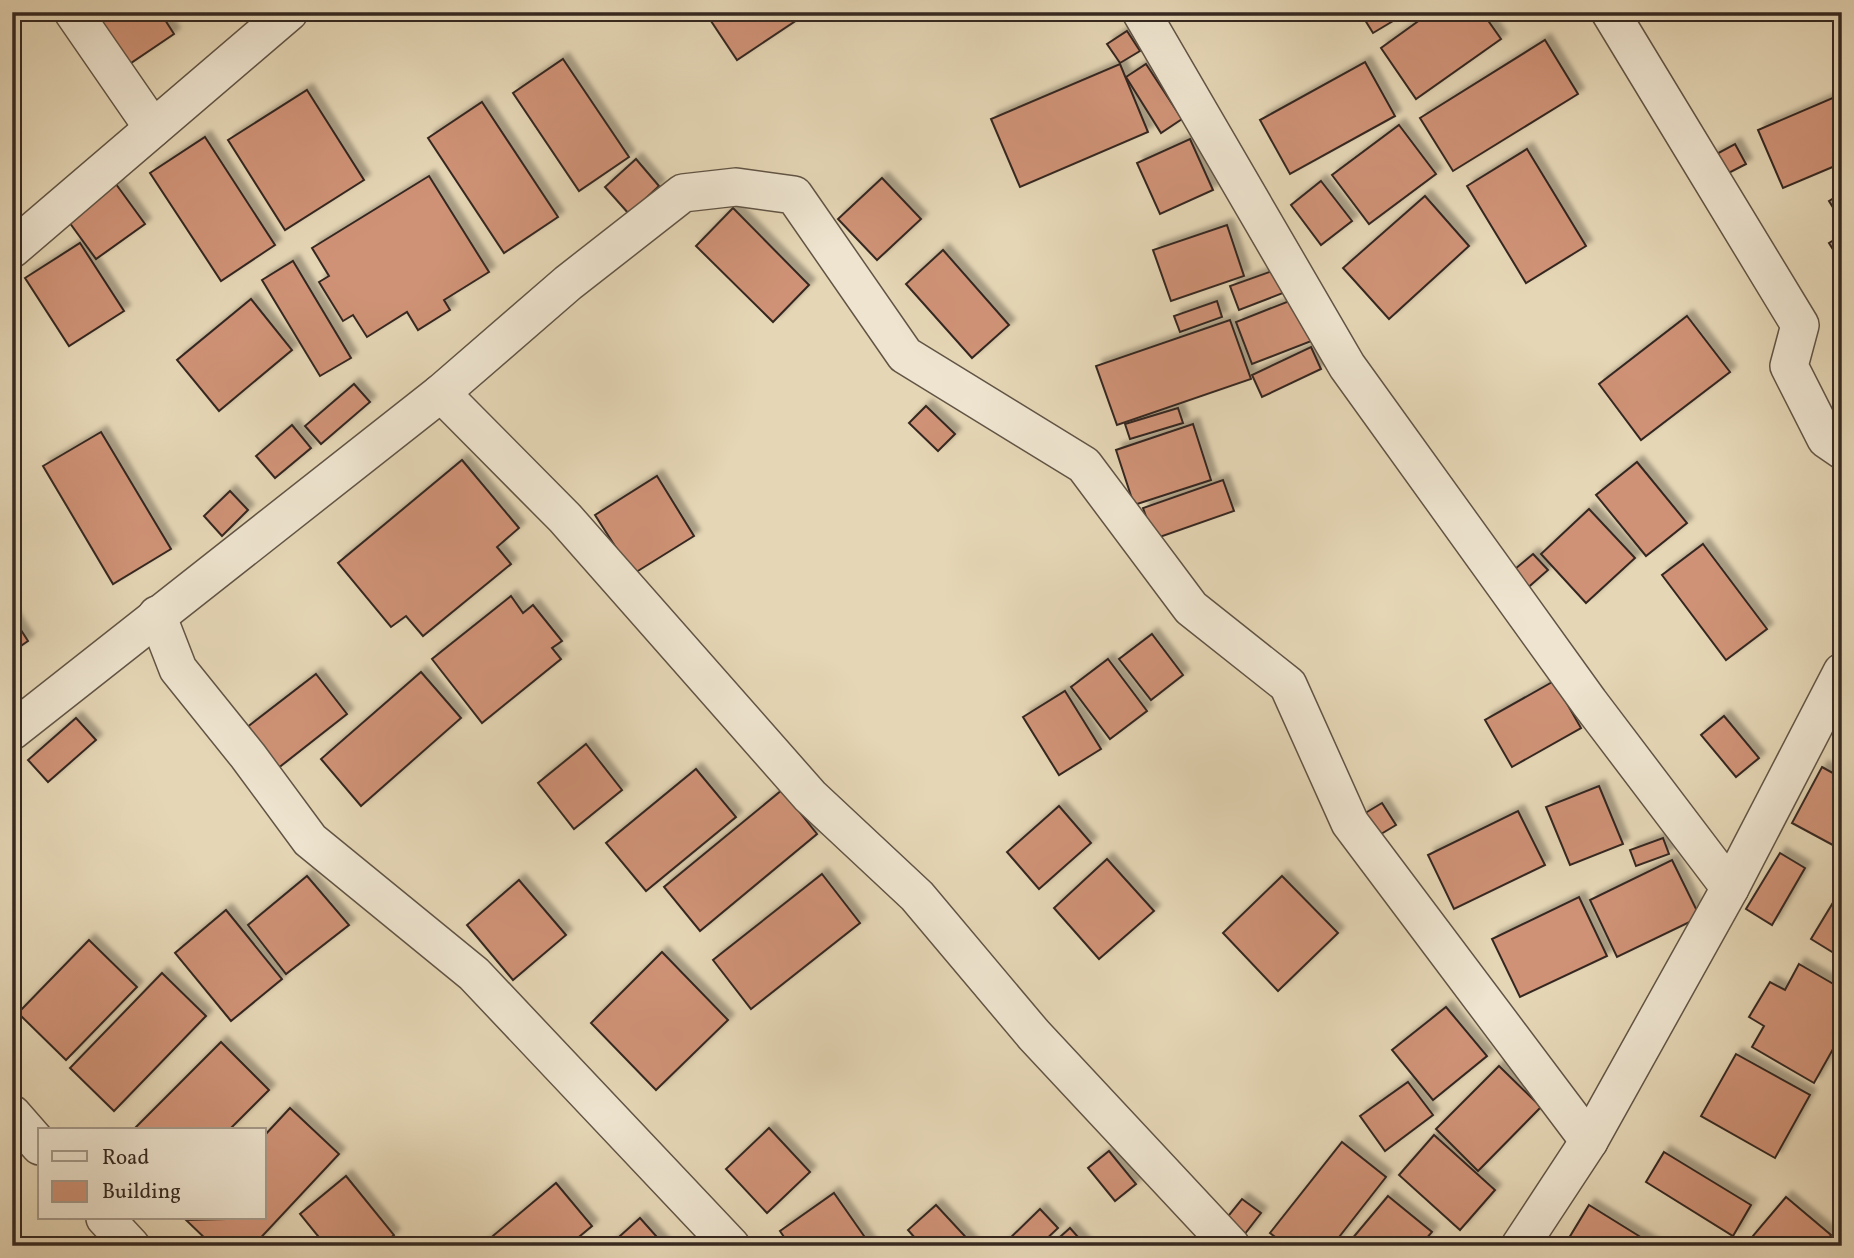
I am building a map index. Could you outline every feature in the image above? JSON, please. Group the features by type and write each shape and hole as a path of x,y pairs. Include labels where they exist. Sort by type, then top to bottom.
{"street":[{"path":"73,12 153,128"},
{"path":"12,248 289,12"},
{"path":"1142,12 1347,366 1589,702 1730,888"},
{"path":"1610,12 1800,325 1789,366 1826,439 1842,450"},
{"path":"12,731 441,393 568,283 683,193 736,187 794,195 905,355 1084,465 1191,608 1288,685 1350,823 1589,1141"},
{"path":"441,393 565,518 810,796 916,896 1034,1035 1231,1246"},
{"path":"157,615 178,669 248,756 310,840 474,974 731,1246"},
{"path":"1520,1246 1589,1141 1730,888 1842,672"},
{"path":"12,1114 38,1144"},
{"path":"107,1220 131,1246"}],"building":[{"path":"92,12 160,12 174,34 128,65"},
{"path":"705,12 809,12 737,60"},
{"path":"1360,12 1408,12 1373,33"},
{"path":"1431,12 1482,12 1501,39 1416,99 1381,48"},
{"path":"1127,31 1140,51 1120,63 1107,44"},
{"path":"1545,40 1578,94 1453,171 1420,118"},
{"path":"563,59 629,157 579,191 513,93"},
{"path":"1365,62 1395,116 1290,174 1260,120"},
{"path":"1120,64 1148,132 1020,187 991,119"},
{"path":"1146,64 1182,119 1161,133 1126,77"},
{"path":"307,90 364,180 285,230 228,140"},
{"path":"1842,94 1842,163 1783,188 1758,130"},
{"path":"482,102 558,217 504,253 428,138"},
{"path":"1399,125 1436,174 1369,224 1332,175"},
{"path":"205,137 275,245 221,281 150,173"},
{"path":"1190,139 1213,190 1160,214 1137,163"},
{"path":"1735,144 1746,164 1721,177 1711,157"},
{"path":"1527,149 1586,246 1526,283 1467,186"},
{"path":"636,159 659,186 629,214 605,187"},
{"path":"429,176 489,272 444,300 450,310 418,330 407,312 367,337 353,315 343,321 319,282 329,276 312,248"},
{"path":"882,178 921,219 877,260 838,219"},
{"path":"113,180 145,224 96,259 64,215"},
{"path":"1321,181 1352,221 1321,245 1291,205"},
{"path":"1842,193 1842,222 1829,201"},
{"path":"1425,196 1469,246 1389,319 1343,268"},
{"path":"733,208 809,285 773,322 696,246"},
{"path":"1227,225 1244,276 1171,301 1153,250"},
{"path":"1842,235 1842,264 1829,243"},
{"path":"80,243 124,311 69,346 25,278"},
{"path":"943,250 1009,325 972,358 906,284"},
{"path":"293,261 351,358 320,376 262,280"},
{"path":"1275,270 1283,293 1239,310 1230,286"},
{"path":"1297,298 1314,340 1252,364 1236,322"},
{"path":"251,299 292,350 219,411 177,360"},
{"path":"1217,301 1222,317 1180,332 1174,316"},
{"path":"1687,316 1730,372 1641,440 1599,384"},
{"path":"1230,320 1251,379 1117,425 1096,366"},
{"path":"1311,347 1321,369 1262,397 1252,375"},
{"path":"354,384 370,402 321,444 305,426"},
{"path":"926,406 955,434 938,451 909,423"},
{"path":"1178,408 1183,423 1130,439 1125,424"},
{"path":"1193,424 1211,480 1134,505 1116,450"},
{"path":"292,425 311,448 275,478 256,456"},
{"path":"101,432 171,549 113,584 43,466"},
{"path":"462,460 519,528 497,547 511,564 423,636 406,616 391,627 338,563"},
{"path":"1637,462 1687,523 1646,556 1596,495"},
{"path":"657,476 694,536 633,574 595,515"},
{"path":"1223,480 1234,511 1154,539 1143,508"},
{"path":"230,491 248,510 222,536 204,516"},
{"path":"1589,509 1635,558 1586,603 1541,554"},
{"path":"1703,544 1767,629 1726,660 1662,575"},
{"path":"1533,554 1548,570 1524,591 1509,574"},
{"path":"511,596 523,613 533,605 562,641 552,648 561,659 482,723 432,659"},
{"path":"12,616 28,641 12,652"},
{"path":"1152,634 1183,675 1151,700 1119,659"},
{"path":"1108,659 1147,711 1110,739 1071,687"},
{"path":"421,672 461,718 361,806 321,759"},
{"path":"316,674 347,714 277,769 246,728"},
{"path":"1554,681 1581,728 1512,767 1485,720"},
{"path":"1065,691 1101,749 1059,775 1023,717"},
{"path":"1724,716 1759,758 1736,777 1701,735"},
{"path":"76,718 96,740 48,782 28,760"},
{"path":"586,744 622,790 574,829 538,783"},
{"path":"1822,767 1842,778 1842,850 1792,823"},
{"path":"696,769 736,817 646,891 606,843"},
{"path":"1599,786 1623,844 1570,865 1546,807"},
{"path":"782,790 817,834 700,931 664,887"},
{"path":"1382,803 1396,825 1376,837 1362,815"},
{"path":"1059,806 1091,843 1039,889 1007,852"},
{"path":"1518,811 1545,865 1454,909 1428,855"},
{"path":"1663,838 1669,854 1636,866 1630,850"},
{"path":"1780,853 1805,868 1772,925 1746,909"},
{"path":"1107,859 1154,911 1099,959 1054,908"},
{"path":"1672,860 1700,917 1617,957 1590,900"},
{"path":"822,874 860,923 751,1009 713,960"},
{"path":"307,876 349,925 286,974 248,925"},
{"path":"1282,876 1338,933 1278,991 1223,933"},
{"path":"519,880 566,935 513,980 467,925"},
{"path":"1837,896 1842,898 1842,958 1811,939"},
{"path":"1579,897 1607,956 1520,997 1492,939"},
{"path":"226,910 282,979 231,1021 175,953"},
{"path":"89,940 137,987 66,1060 18,1013"},
{"path":"662,952 728,1020 656,1090 591,1023"},
{"path":"1799,964 1842,989 1842,1033 1814,1083 1752,1047 1764,1026 1749,1017 1770,982 1785,990"},
{"path":"162,973 206,1016 114,1111 70,1068"},
{"path":"1446,1007 1487,1056 1433,1100 1392,1050"},
{"path":"221,1042 269,1090 231,1128 135,1128"},
{"path":"1736,1054 1810,1095 1775,1158 1701,1116"},
{"path":"1499,1066 1541,1107 1478,1171 1436,1129"},
{"path":"1408,1082 1433,1115 1385,1151 1360,1116"},
{"path":"290,1108 339,1154 253,1246 213,1246 186,1220 266,1220 266,1134"},
{"path":"769,1128 810,1172 767,1213 726,1169"},
{"path":"1434,1135 1495,1190 1460,1230 1399,1175"},
{"path":"1342,1142 1386,1177 1332,1246 1287,1246 1270,1233"},
{"path":"1109,1151 1136,1184 1115,1201 1088,1168"},
{"path":"1664,1152 1751,1205 1733,1236 1646,1182"},
{"path":"346,1176 394,1235 381,1246 326,1246 300,1214"},
{"path":"556,1183 592,1226 568,1246 481,1246"},
{"path":"834,1193 871,1246 790,1246 780,1231"},
{"path":"1388,1196 1432,1232 1420,1246 1346,1246"},
{"path":"1786,1197 1831,1235 1823,1246 1763,1246 1752,1237"},
{"path":"1242,1199 1261,1213 1244,1235 1225,1220"},
{"path":"936,1205 974,1246 922,1246 908,1230"},
{"path":"1589,1205 1655,1246 1583,1246 1569,1238"},
{"path":"1040,1209 1058,1228 1039,1246 1002,1246"},
{"path":"640,1218 665,1246 609,1246"},
{"path":"1070,1228 1086,1246 1050,1246"}]}
